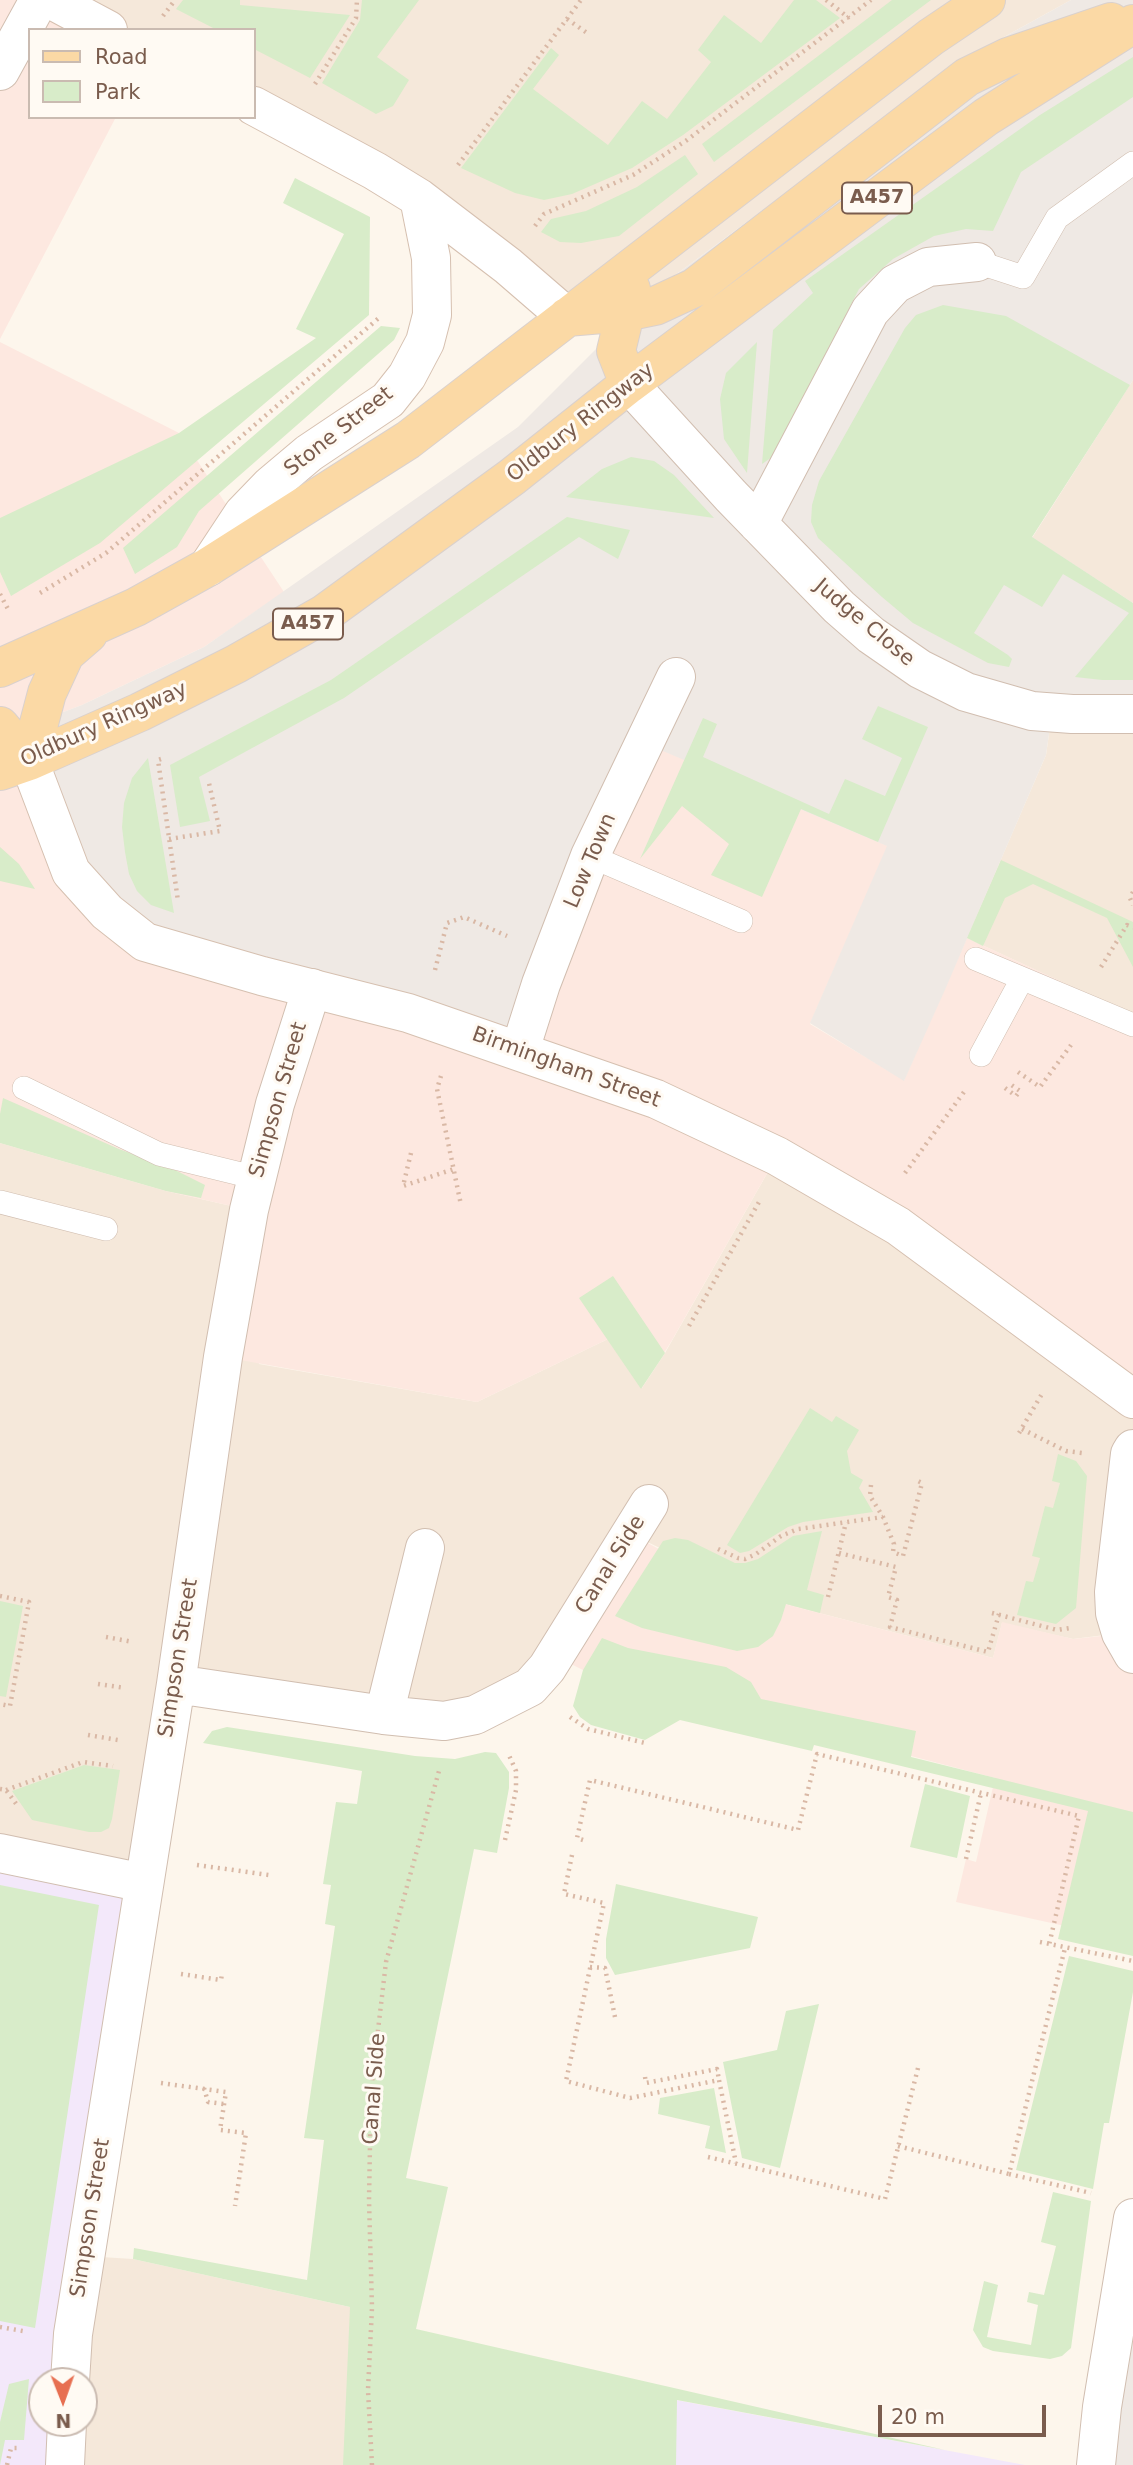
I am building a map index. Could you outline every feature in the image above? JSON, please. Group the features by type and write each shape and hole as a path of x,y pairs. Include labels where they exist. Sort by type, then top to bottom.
{"main road":[{"path":"0,668 136,607 208,567 408,440 931,37 986,0"},
{"path":"567,317 626,312 655,306 694,288 967,77 1008,57 1073,33 1133,16"},
{"name":"Oldbury Ringway","path":"14,766 140,712 236,664 324,614 512,478 629,384 986,117 1133,24"},
{"path":"629,384 616,351 632,286 644,257"},
{"path":"14,766 65,654 100,624"},
{"path":"0,726 14,766"}],"street":[{"path":"0,71 39,0"},
{"path":"52,0 104,28"},
{"path":"256,107 375,171 419,198 567,317"},
{"name":"Stone Street","path":"208,567 243,514 271,485 309,453 388,400 407,376 425,342 432,314 430,258 419,198"},
{"path":"758,524 870,311 895,284 928,267 977,262"},
{"name":"Judge Close","path":"629,384 839,607 872,635 920,669 967,692 1032,711 1072,714 1133,713"},
{"name":"Low Town","path":"520,1050 541,984 590,856 676,677"},
{"name":"Birmingham Street","path":"14,766 71,872 107,912 145,942 408,1013 656,1099 777,1156 898,1226 1131,1394"},
{"name":"Simpson Street","path":"71,2367 73,2334 176,1684 223,1357 249,1210 275,1104 312,988"},
{"path":"1133,1449 1130,1454 1114,1592 1115,1613 1121,1633 1133,1654"},
{"name":"Canal Side","path":"176,1684 444,1721 475,1715 530,1687 548,1668 649,1504"},
{"path":"384,1714 425,1548"},
{"path":"0,1853 144,1883"},
{"path":"1096,2465 1102,2407 1133,2218"},
{"path":"65,2465 66,2437"}],"lane":[{"path":"977,262 1023,277 1057,218 1133,163"},
{"path":"590,856 741,921"},
{"path":"976,959 1133,1025"},
{"path":"981,1055 1022,979"},
{"path":"24,1088 159,1154 257,1178"},
{"path":"0,1202 106,1229"}],"path":[{"path":"163,16 175,0"},
{"path":"309,93 356,18 357,0"},
{"path":"452,173 581,0"},
{"path":"826,0 849,18"},
{"path":"544,215 633,175 676,147 871,0"},
{"path":"567,19 590,35"},
{"path":"30,598 106,553 378,317"},
{"path":"0,594 9,611"},
{"path":"0,617 19,605"},
{"path":"169,754 158,760 179,908"},
{"path":"169,839 220,831 208,779"},
{"path":"1133,892 1130,898 1133,905"},
{"path":"433,976 447,923 464,917 510,937"},
{"path":"1101,967 1127,925 1133,928"},
{"path":"1018,1071 1040,1087 1096,1010"},
{"path":"905,1173 981,1070 981,1055"},
{"path":"443,1072 437,1089 461,1205"},
{"path":"411,1153 403,1186 454,1169"},
{"path":"689,1326 760,1201"},
{"path":"1048,1384 1020,1431 1066,1451 1087,1454"},
{"path":"871,1485 870,1496 883,1517 894,1544 893,1552 904,1556 922,1483 916,1480"},
{"path":"718,1549 745,1559 781,1536 798,1529 883,1517"},
{"path":"828,1597 846,1521"},
{"path":"839,1553 896,1567 888,1597 897,1600 890,1627 988,1652 995,1614 1057,1630 1076,1626"},
{"path":"0,1596 29,1602 9,1706 0,1704"},
{"path":"106,1637 146,1644"},
{"path":"98,1684 125,1689"},
{"path":"565,1712 573,1721 589,1729 645,1743"},
{"name":"Canal Side","path":"372,2465 368,2390 372,2308 369,2200 371,2090 386,1962 444,1755 444,1721"},
{"path":"88,1735 121,1740"},
{"path":"503,1747 516,1771 516,1790 505,1840"},
{"path":"583,1840 577,1838 590,1780 798,1830 817,1754 1079,1816 1049,1945"},
{"path":"6,1790 83,1762 117,1767"},
{"path":"966,1859 981,1793"},
{"path":"572,1855 564,1894 604,1903 566,2081 630,2098 719,2080"},
{"path":"189,1864 269,1875"},
{"path":"1040,1942 1133,1961"},
{"path":"1009,2174 1065,1948"},
{"path":"590,1967 605,1968 615,2017"},
{"path":"197,1976 221,1980 222,1974"},
{"path":"708,2157 885,2199 918,2068"},
{"path":"645,2077 646,2083 717,2069 736,2163"},
{"path":"157,2083 226,2092 220,2130 246,2133 235,2206"},
{"path":"204,2088 208,2102 224,2104"},
{"path":"898,2146 1102,2196"},
{"path":"0,2328 34,2333"}],"shaded area":[{"path":"0,0 52,0 104,28 28,28 28,119 115,119 0,339"},
{"path":"52,0 1071,0 975,53 655,290 567,317 256,107 256,28 104,28"},
{"path":"1071,0 1133,0 1133,380 1032,537 1133,603 1133,714 1052,713 1046,755 904,1081 810,1023 887,846 644,743 520,1050 107,912 18,729 82,705 204,647 518,427 655,290 975,53"},
{"path":"0,342 179,433 284,592 204,647 82,705 18,729 643,742 888,846 810,1024 904,1080 967,938 1097,998 1133,1025 1133,1390 777,1156 671,1342 641,1389 608,1339 477,1402 223,1357 249,1210 166,1191 0,1143"},
{"path":"1133,380 1133,603 1032,538"},
{"path":"1052,713 1133,714 1133,1025 1096,998 967,938 1046,755"},
{"path":"0,1143 166,1191 249,1210 259,1364 477,1402 608,1339 642,1388 665,1353 777,1156 1133,1399 1133,1449 1121,1633 1073,1639 1002,1623 993,1658 765,1599 631,1534 582,1614 475,1715 176,1684 144,1883 0,1853"},
{"path":"1133,1449 1133,1941 956,1902 966,1859 976,1862 995,1778 583,1670 555,1656 631,1534 765,1599 993,1658 1002,1622 1073,1639 1120,1634"},
{"path":"0,1853 144,1883 72,2367 28,2367 28,2437 66,2437 65,2465 0,2465"},
{"path":"1133,2218 1133,2465 1096,2465"},
{"path":"85,2256 133,2259 350,2307 372,2465 65,2465 78,2437 98,2437 98,2367 84,2367"},
{"path":"403,2348 697,2404 1025,2465 372,2465"}],"green space":[{"path":"183,0 240,0 240,5 350,15 310,78 256,50 256,28 213,28 176,9"},
{"path":"362,0 419,0 377,57 409,80 393,106 376,114 322,83 360,20"},
{"path":"794,0 816,0 840,18 683,135 632,168 572,194 544,200 515,193 461,168 551,48 559,55 533,89 608,145 642,101 667,119 711,62 698,50 724,15 761,43"},
{"path":"892,0 931,0 714,162 702,144"},
{"path":"1133,57 1133,97 1021,172 993,231 966,229 934,236 893,259 859,289 772,457 762,464 773,330 813,293 805,281 1040,115"},
{"path":"685,155 698,174 619,236 581,243 560,242 541,232 551,219 586,211 637,187"},
{"path":"295,178 370,217 369,315 100,543 11,596 0,572 0,518 179,433 316,338 296,329 344,234 283,203"},
{"path":"943,305 1006,316 1130,385 1032,537 1133,603 1133,680 1075,677 1129,613 1063,574 1042,607 1004,585 974,633 1008,655 1012,659 1009,667 988,663 913,623 818,538 811,522 812,505 819,481 905,328 916,315"},
{"path":"381,326 400,328 394,340 199,511 177,547 135,574 123,548"},
{"path":"757,342 747,473 724,439 720,399 726,373"},
{"path":"631,457 654,461 674,475 714,518 566,497 602,469"},
{"path":"567,517 630,530 618,559 579,537 344,698 199,777 210,821 180,827 170,765 331,680"},
{"path":"878,706 928,727 878,842 801,809 762,897 711,875 729,844 682,806 640,859 703,718 717,724 703,757 829,814 845,779 885,796 902,758 862,739"},
{"path":"148,758 174,913 151,905 137,891 129,874 125,852 122,827 124,803 132,778"},
{"path":"0,847 19,864 35,889 0,881"},
{"path":"1001,860 1133,922 1133,967 1107,918 1033,884 1005,898 983,946 967,938"},
{"path":"3,1098 205,1185 201,1198 166,1191 0,1143"},
{"path":"613,1276 665,1353 641,1389 579,1298"},
{"path":"810,1408 832,1422 836,1416 859,1430 847,1451 851,1473 863,1480 859,1488 873,1512 803,1522 788,1527 749,1551 740,1553 727,1545"},
{"path":"1058,1454 1076,1461 1087,1476 1076,1608 1056,1624 1017,1615 1026,1581 1033,1582 1040,1558 1032,1556 1045,1506 1053,1508 1060,1483 1052,1481"},
{"path":"822,1531 807,1590 824,1595 820,1613 786,1604 773,1636 758,1647 737,1651 642,1628 615,1616 663,1541 675,1538 688,1540 735,1563 745,1563 758,1559 793,1536"},
{"path":"0,1601 23,1606 6,1697 0,1696"},
{"path":"602,1638 628,1648 726,1667 751,1682 761,1699 916,1731 911,1757 1133,1812 1133,1956 1058,1939 1088,1811 814,1745 812,1751 680,1720 645,1740 591,1725 580,1717 573,1706 583,1670"},
{"path":"227,1727 415,1756 455,1759 485,1752 496,1753 509,1772 509,1788 497,1853 474,1849 406,2178 448,2187 416,2329 945,2450 677,2400 676,2465 343,2465 350,2307 133,2259 134,2248 307,2280 324,2140 304,2138 335,1926 325,1924 331,1885 323,1884 336,1802 357,1804 362,1771 203,1743 212,1731"},
{"path":"84,1765 120,1770 112,1819 109,1828 101,1832 32,1820 12,1791"},
{"path":"925,1784 970,1796 957,1858 910,1847"},
{"path":"616,1884 758,1917 750,1948 615,1975 606,1958 606,1939"},
{"path":"0,1885 99,1905 35,2328 0,2321"},
{"path":"1069,1956 1133,1971 1133,1992 1109,2123 1104,2123 1093,2189 1016,2170"},
{"path":"819,2004 780,2168 742,2158 723,2062 777,2050 786,2011"},
{"path":"714,2088 726,2153 705,2148 710,2126 658,2114 660,2098"},
{"path":"1053,2192 1091,2201 1071,2348 1062,2356 1050,2359 993,2351 983,2347 973,2330 984,2281 998,2285 987,2337 1031,2345 1038,2305 1027,2302 1029,2292 1044,2295 1056,2246 1041,2242"},
{"path":"28,2379 24,2440 5,2440 0,2465 0,2422 9,2384"}]}
